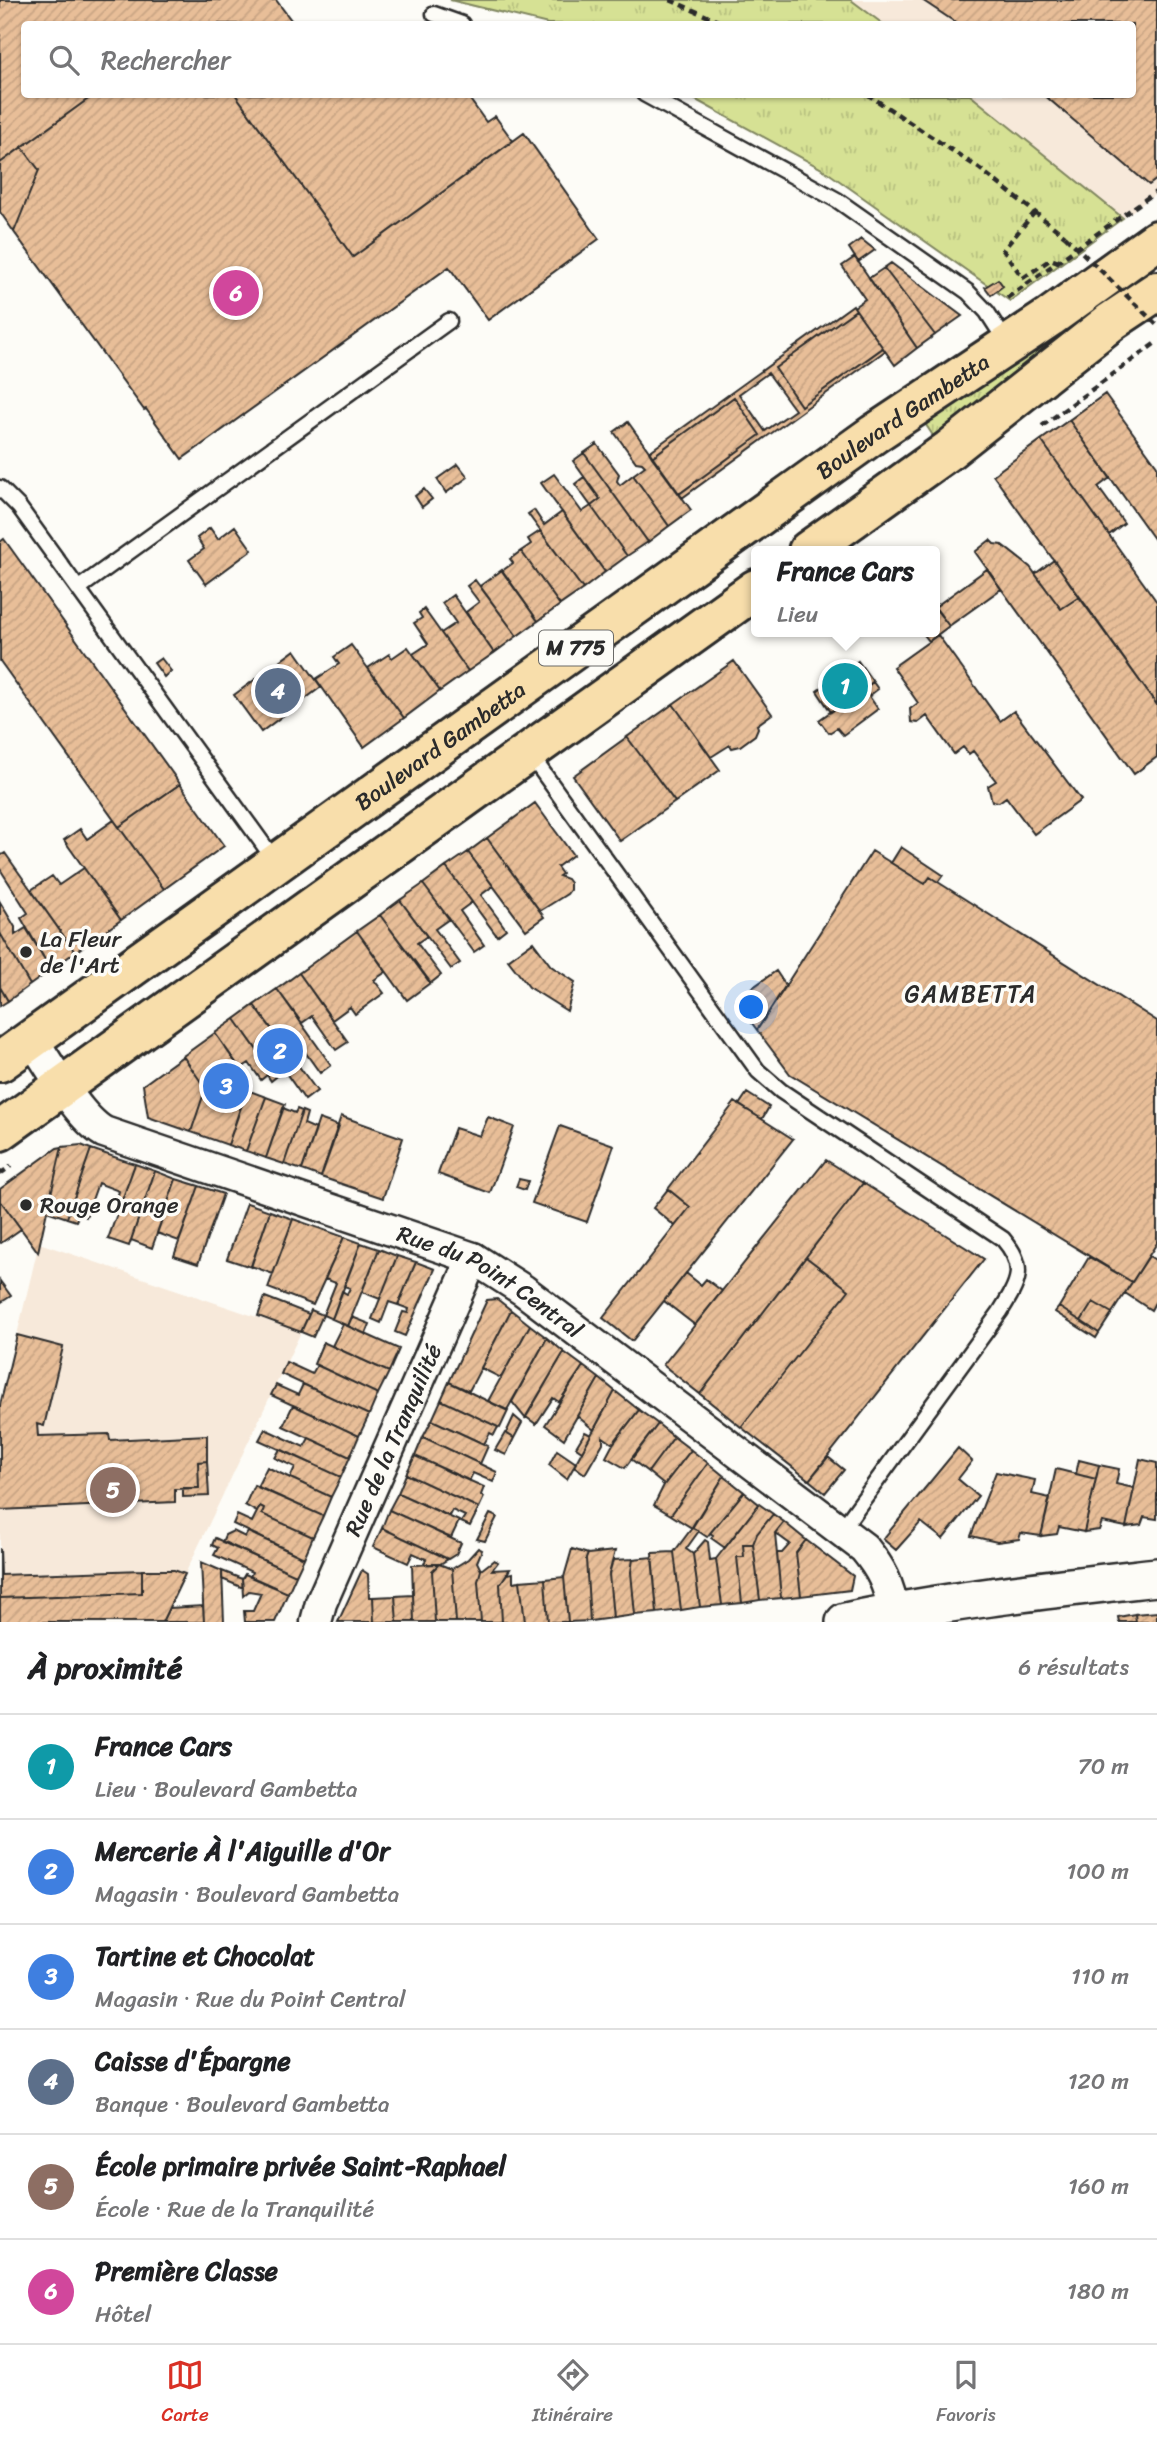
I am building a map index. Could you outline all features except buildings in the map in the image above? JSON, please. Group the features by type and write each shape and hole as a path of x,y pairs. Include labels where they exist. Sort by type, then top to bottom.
{"main road":[{"name":"Boulevard Gambetta","path":"0,1062 884,427 1072,302 1157,240"},
{"path":"815,546 949,450 1112,321 1157,291"},
{"name":"M 775","path":"0,1131 751,593"}],"street":[{"name":"Rue du Point Central","path":"32,1039 90,1122 104,1132 473,1258 523,1290 864,1548 879,1566 888,1583 894,1612"},
{"name":"Rue de la Tranquilité","path":"316,1622 321,1603 473,1258"},
{"path":"845,1622 1015,1594 1157,1577"}],"lane":[{"path":"434,14 454,21"},
{"path":"651,98 837,200 977,300 1008,344"},
{"path":"79,588 449,321"},
{"path":"0,488 19,507 79,588 276,863"},
{"path":"529,752 758,1071 780,1091 1003,1239 1017,1259 1020,1270 1017,1282 1000,1312 841,1530"}],"path":[{"path":"670,0 718,21"},
{"path":"873,98 980,169 1035,212 1065,236 1157,325"},
{"path":"987,312 1157,191"},
{"path":"1035,212 1003,250 1023,278 1051,259 1059,262"},
{"path":"1072,404 1157,342"}],"shaded area":[{"path":"851,0 1157,0 1157,193 1123,218 974,98 1136,98 1136,21 879,21"},
{"path":"39,1243 301,1332 162,1622 0,1622 0,1406"}],"green space":[{"path":"450,0 851,0 879,21 536,21"},
{"path":"692,98 974,98 1123,218 1010,301 824,170"},
{"path":"1047,336 1055,347 936,440 922,419"}],"place":[{"name":"Première Classe","path":"236,293"},
{"name":"France Cars","path":"845,686"},
{"name":"Caisse d'Épargne","path":"278,691"},
{"name":"La Fleur de l'Art","path":"26,952"},
{"name":"Mercerie À l'Aiguille d'Or","path":"280,1051"},
{"name":"Tartine et Chocolat","path":"226,1086"},
{"name":"Rouge Orange","path":"26,1205"},
{"name":"École primaire privée Saint-Raphael","path":"113,1490"}],"district":[{"name":"GAMBETTA","path":"971,994"}]}
